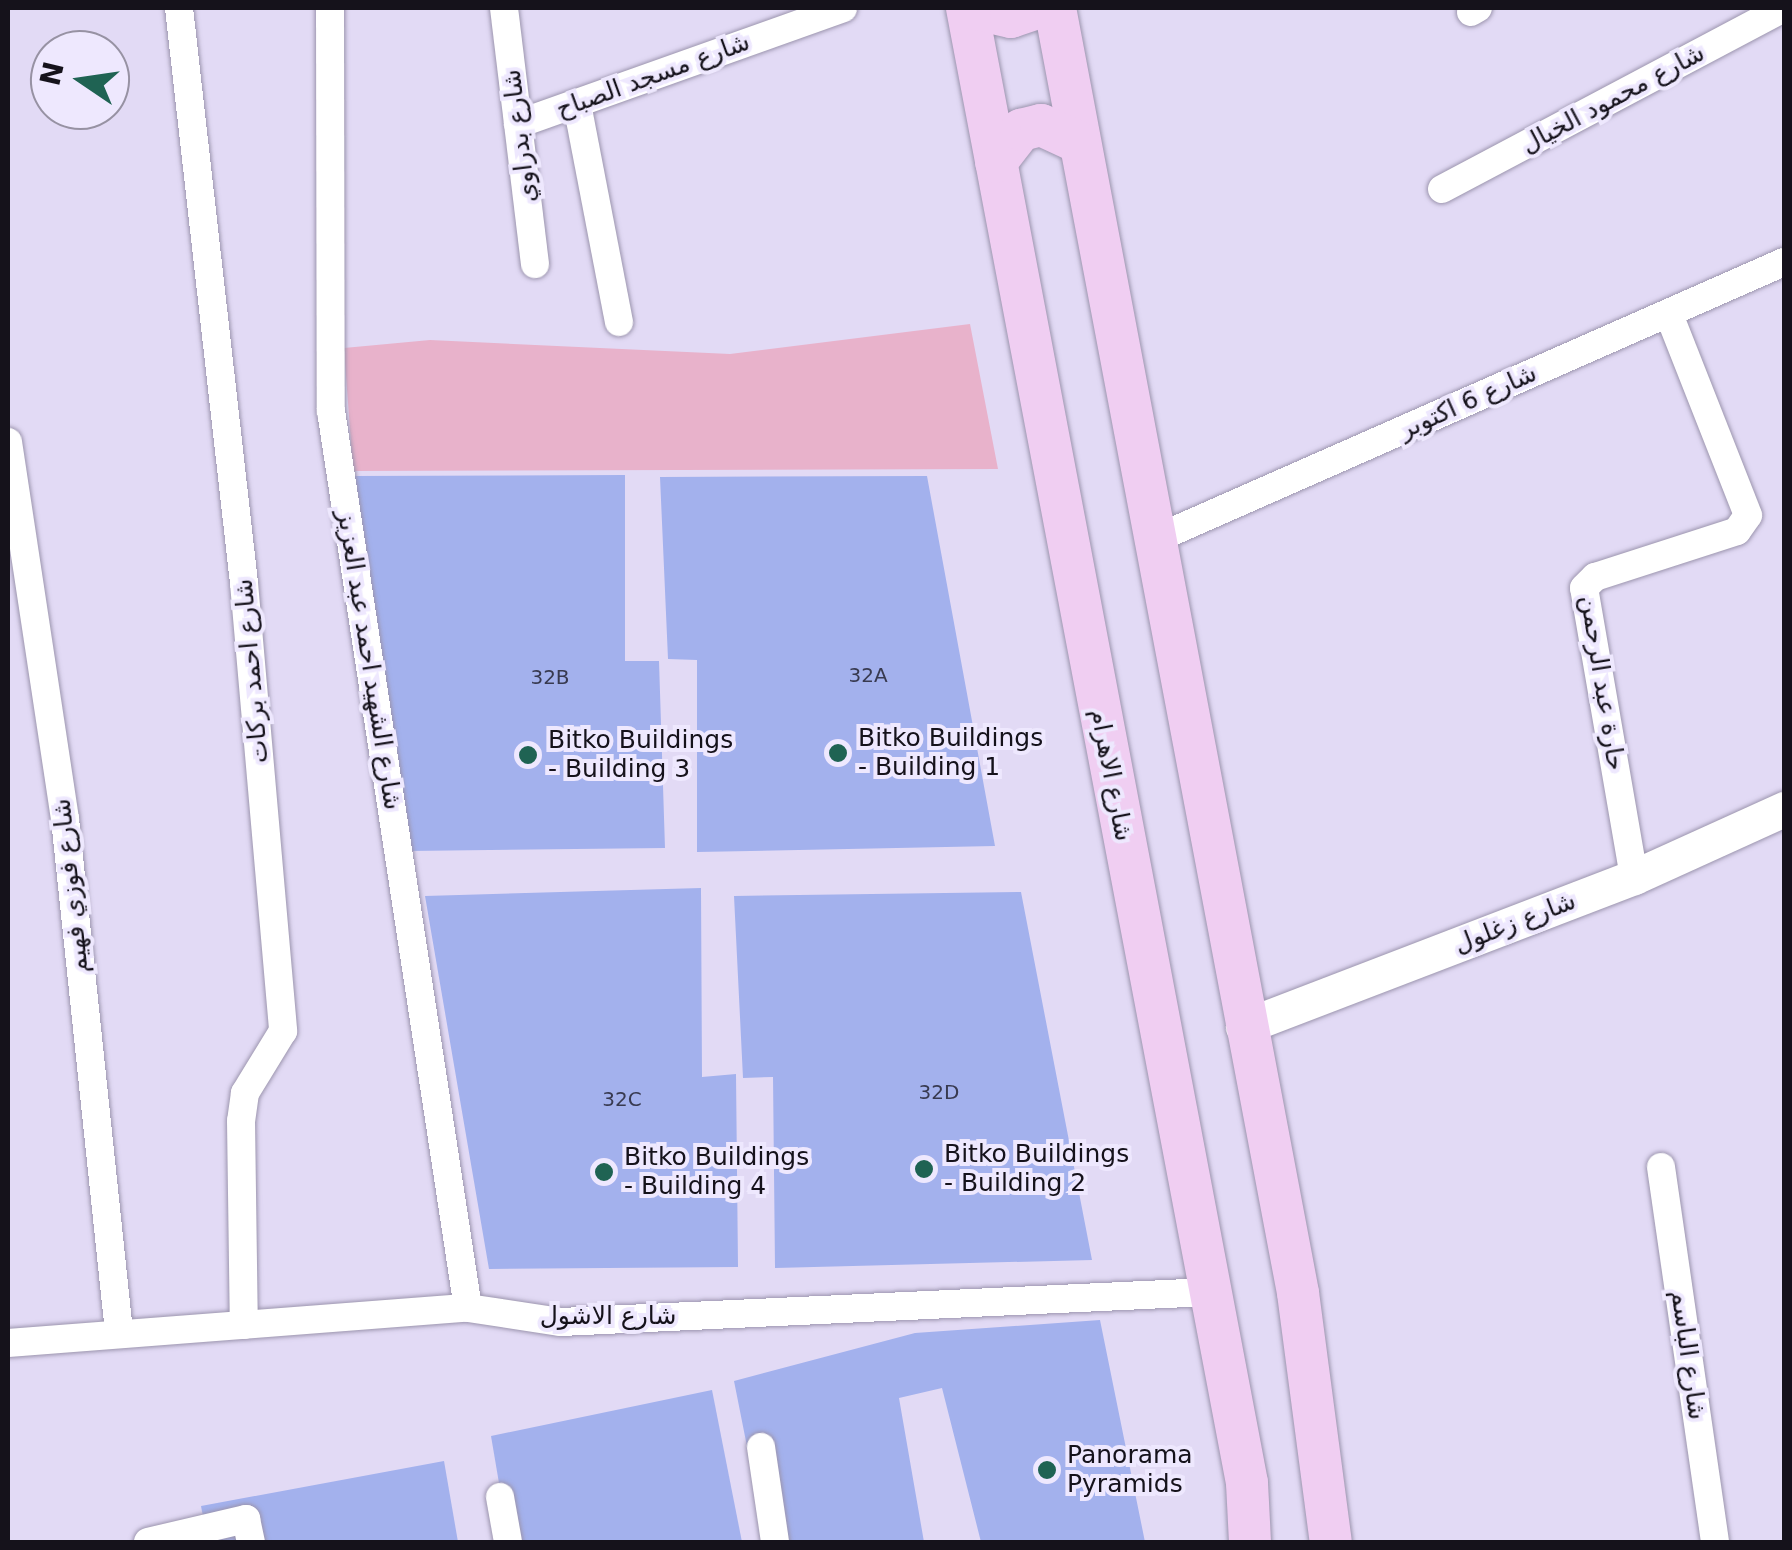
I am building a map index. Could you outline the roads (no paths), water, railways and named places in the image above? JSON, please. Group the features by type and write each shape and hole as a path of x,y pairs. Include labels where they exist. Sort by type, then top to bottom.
{"main road":[{"path":"969,8 1011,17 1037,8"},
{"name":"شارع الاهرام","path":"969,8 1247,1483 1250,1542"},
{"path":"1055,8 1242,1027 1298,1293 1331,1542"},
{"path":"996,162 1021,130 1042,125 1078,142"}],"street":[{"name":"شارع احمد بركات","path":"179,8 244,583 283,1031 245,1092 240,1121 244,1325"},
{"name":"شارع الشهيد احمد عبد العزيز","path":"330,8 331,411 468,1308"},
{"name":"شارع بدراوي","path":"504,8 535,264"},
{"name":"شارع مسجد الصباح","path":"518,124 843,8"},
{"name":"شارع محمود الخيال","path":"1442,190 1784,8"},
{"path":"577,104 619,322"},
{"name":"شارع 6 اكتوبر","path":"1151,541 1784,262"},
{"name":"حارة عبد الرحمن","path":"1634,877 1584,588 1595,577 1737,531 1748,515 1669,314"},
{"name":"شارع فوزي فهيم","path":"8,442 65,819 119,1332"},
{"name":"شارع زغلول","path":"1242,1027 1634,877 1784,809"},
{"name":"شارع الباسم","path":"1660,1167 1715,1542"},
{"name":"شارع الاشول","path":"8,1343 468,1308 562,1322 1210,1292"},
{"path":"762,1447 775,1542"},
{"path":"500,1497 508,1542"},
{"path":"148,1542 249,1531"}],"place":[{"name":"Bitko Buildings - Building 1","path":"838,753"},
{"name":"Bitko Buildings - Building 3","path":"528,755"},
{"name":"Bitko Buildings - Building 2","path":"924,1169"},
{"name":"Bitko Buildings - Building 4","path":"604,1172"},
{"name":"Panorama Pyramids","path":"1047,1470"}]}
